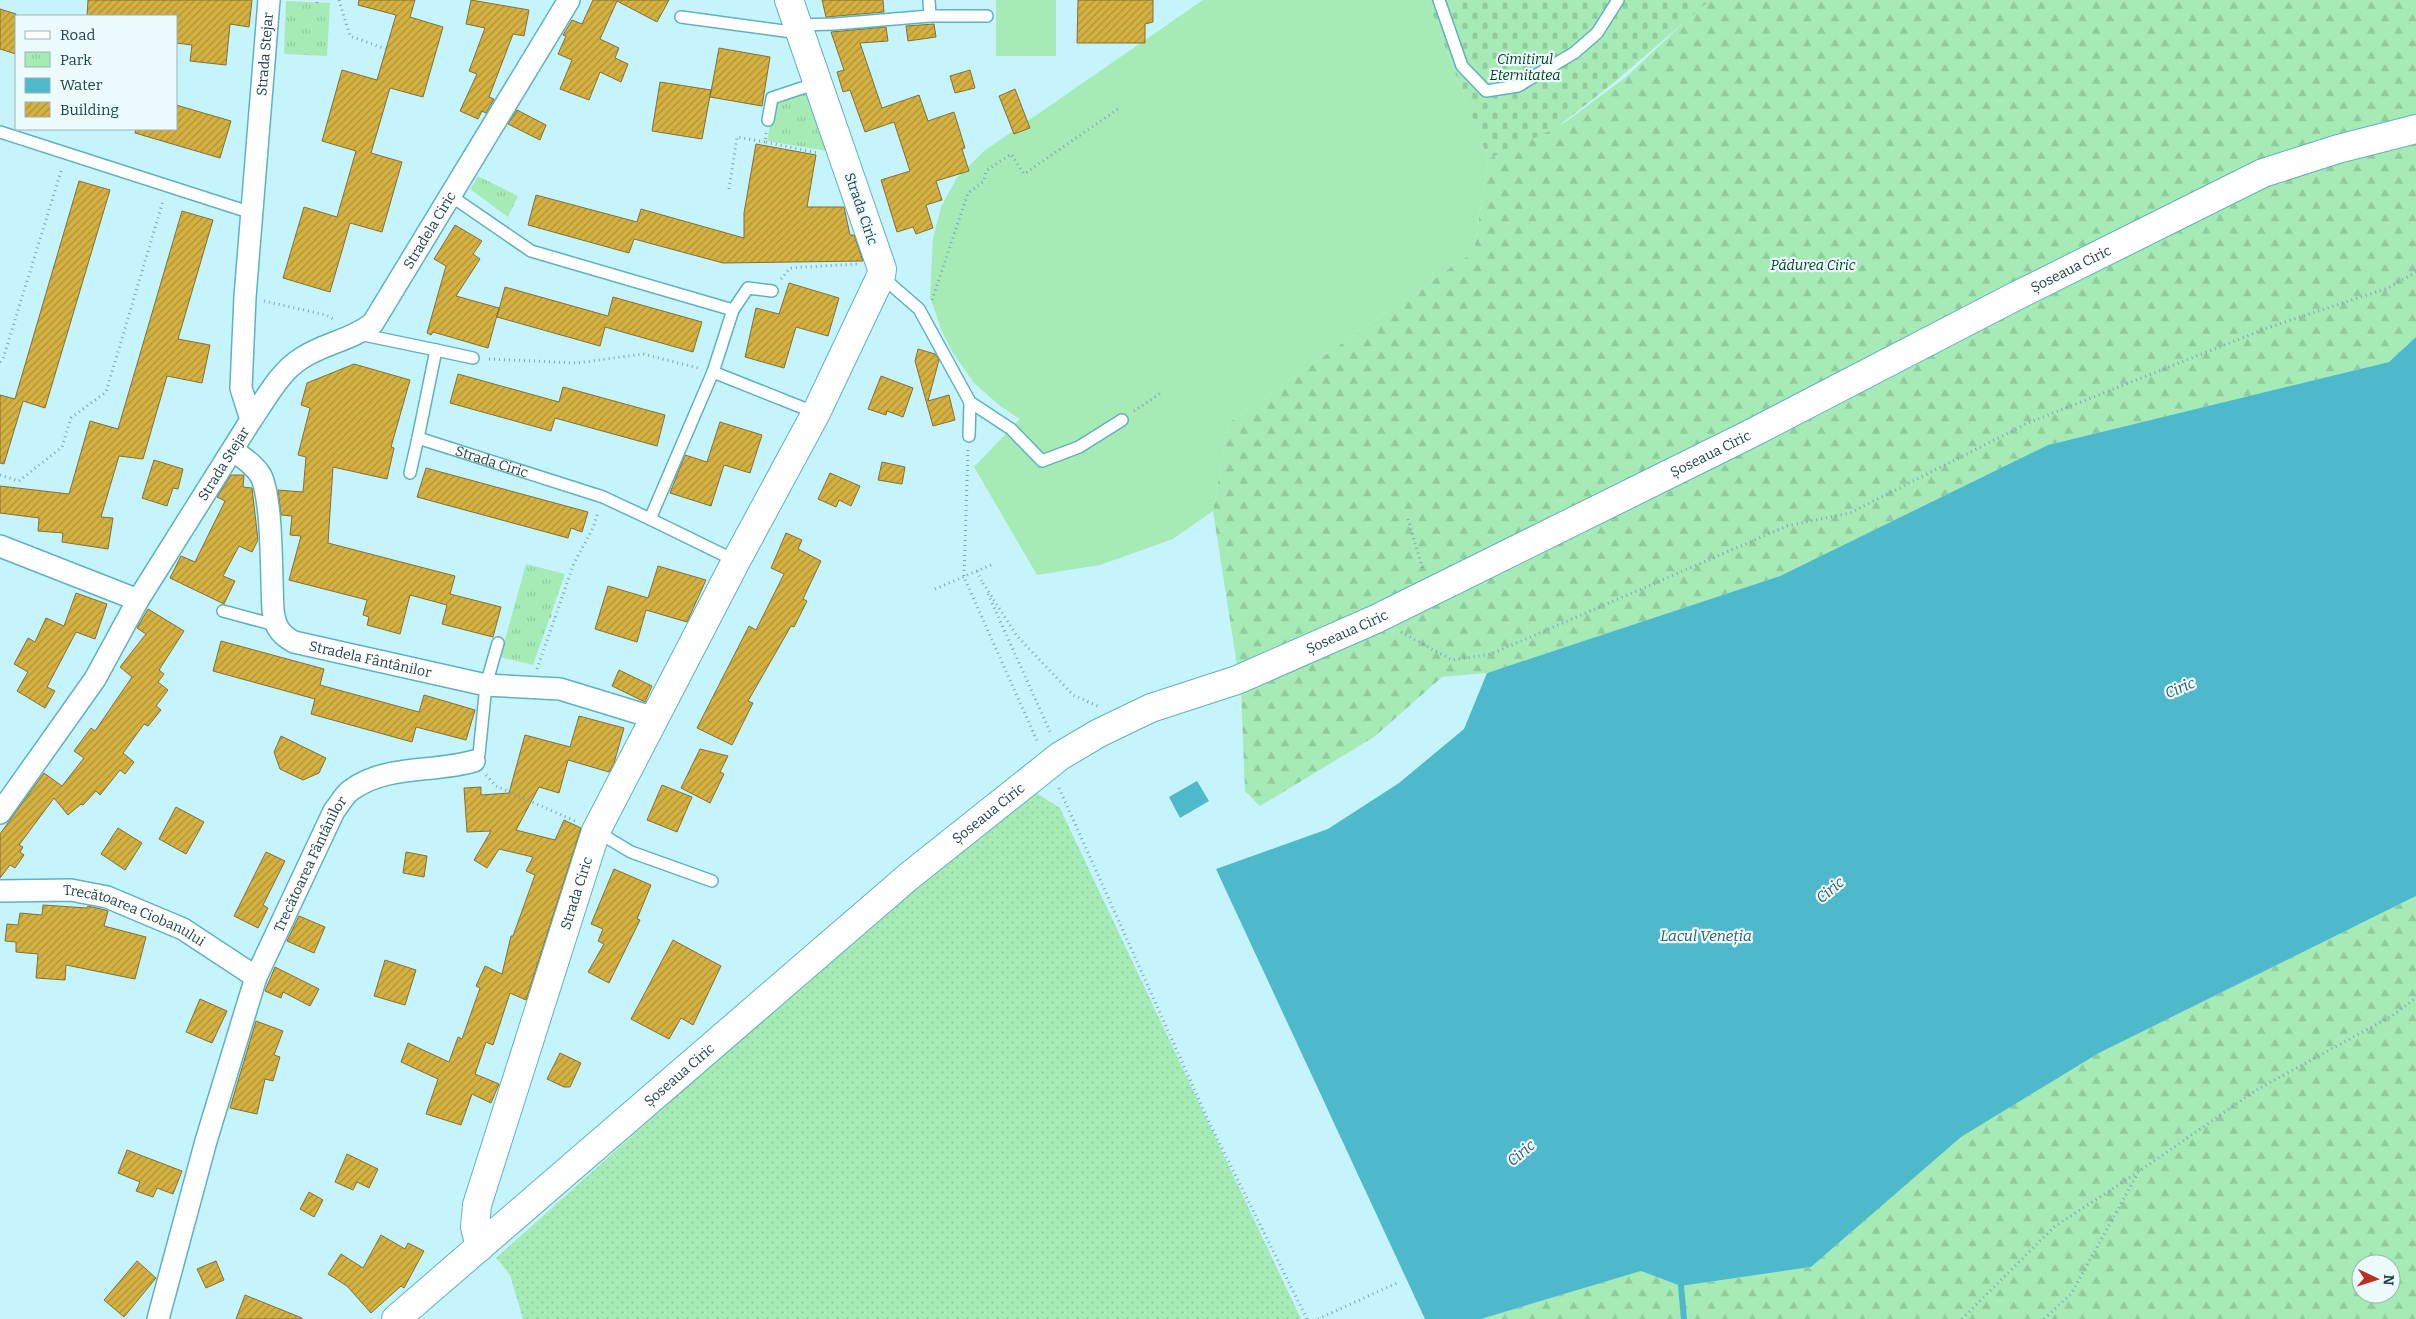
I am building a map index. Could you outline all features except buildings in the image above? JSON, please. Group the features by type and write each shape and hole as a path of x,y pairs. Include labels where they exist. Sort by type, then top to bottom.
{"street":[{"name":"Strada Stejar","path":"0,813 94,679 138,600 251,420 241,388 245,297 269,0"},
{"name":"Stradela Ciric","path":"251,420 283,376 299,359 320,348 359,334 373,323 569,0"},
{"name":"Strada Ciric","path":"480,1247 475,1227 477,1205 596,831 736,561 816,413 881,269 795,19"},
{"name":"Șoseaua Ciric","path":"396,1319 908,877 1057,767 1133,717 1151,708 1238,680 1376,619 1750,434 2006,302 2263,173 2338,149 2416,130"},
{"path":"233,450 251,464 260,476 267,495 275,624"},
{"path":"0,546 138,600"},
{"name":"Stradela Fântânilor","path":"275,624 283,636 294,642 486,686 531,686 560,689 655,718"},
{"name":"Trecătoarea Fântânilor","path":"158,1319 206,1141 256,977 334,811 349,791 366,781 410,769 474,762"},
{"name":"Trecătoarea Ciobanului","path":"0,891 71,890 107,897 183,929 256,977"}],"lane":[{"path":"929,0 930,16"},
{"path":"1439,0 1462,66 1486,91 1518,86 1574,53 1596,33 1618,0"},
{"path":"681,17 795,19 835,24 930,16 988,16"},
{"path":"768,120 772,98 817,83"},
{"path":"0,132 252,213"},
{"path":"451,196 531,252 733,310"},
{"path":"881,269 919,309 970,402 1011,429 1042,461 1079,447 1122,420"},
{"path":"650,519 713,372 733,310 748,288 772,291"},
{"path":"359,334 473,358"},
{"path":"410,473 436,350"},
{"path":"713,372 816,413"},
{"path":"969,436 970,402"},
{"name":"Strada Ciric","path":"418,438 603,498 736,561"},
{"path":"223,611 275,624"},
{"path":"474,762 479,754 486,686 498,643"},
{"path":"596,831 631,852 712,881"}],"path":[{"path":"339,0 350,36 386,49"},
{"path":"919,309 932,301 968,193 984,182 986,171 1011,154 1024,174 1121,107"},
{"path":"765,142 768,120"},
{"path":"729,189 737,137 843,158"},
{"path":"0,362 3,359 66,153"},
{"path":"0,475 19,481 62,447 71,418 106,392 168,186"},
{"path":"772,291 790,268 881,269"},
{"path":"1376,619 1452,660 1491,654 1788,526 1850,513 2028,423 2267,328 2388,288 2416,272"},
{"path":"245,297 326,315 359,334"},
{"path":"473,358 577,363 643,354 713,372"},
{"path":"1122,420 1161,393"},
{"path":"969,436 964,577 1036,737"},
{"path":"537,668 574,563 592,528 603,498"},
{"path":"1408,519 1429,593"},
{"path":"936,589 991,565"},
{"path":"977,571 1057,767 1209,1122 1307,1319"},
{"path":"982,583 1017,636 1073,695 1100,707 1133,717"},
{"path":"550,616 555,618"},
{"path":"474,762 496,786 596,831"},
{"path":"1962,1319 2054,1227 2138,1172 2258,1089 2392,1016 2416,998"},
{"path":"2044,1319 2071,1294 2138,1172"},
{"path":"1318,1319 1399,1282"}],"green space":[{"path":"996,0 1056,0 1056,56 996,56"},
{"path":"1203,0 1427,0 1488,159 1474,251 1228,423 1213,511 1173,539 1100,565 1037,575 974,467 1020,419 1000,406 974,383 953,353 941,329 930,297 933,238 941,207 956,179 984,151"},
{"name":"Cimitirul Eternitatea","path":"1427,0 1710,0 1616,81 1556,128 1488,159"},
{"name":"Pădurea Ciric","path":"1708,0 2416,0 2416,337 2389,362 2048,445 1780,576 1487,673 1442,677 1374,737 1260,806 1245,791 1241,691 1213,511 1228,423 1474,251 1488,159 1564,123 1626,77"},
{"path":"286,1 330,3 327,56 284,54"},
{"path":"815,87 839,153 767,141 775,99"},
{"path":"478,176 518,196 508,217 470,189"},
{"path":"526,564 565,574 533,665 500,657"},
{"path":"1035,792 1060,808 1301,1319 523,1319 510,1275 496,1258 830,963"},
{"path":"2416,896 2416,1319 1481,1319 1641,1271 1682,1286 1811,1267 1960,1137 2099,1053"}],"water":[{"name":"Lacul Veneția","path":"2416,337 2416,896 2099,1053 1961,1137 1811,1267 1681,1286 1641,1271 1481,1319 1425,1319 1216,869 1328,829 1399,783 1464,729 1487,673 1780,576 2048,445 2389,362"},
{"path":"1197,781 1209,801 1180,818 1169,797"}],"waterway":[{"path":"1681,1286 1684,1319"}],"water label":[{"name":"Ciric","path":"2180,688"},
{"name":"Ciric","path":"1830,890"},
{"name":"Ciric","path":"1521,1153"}]}
